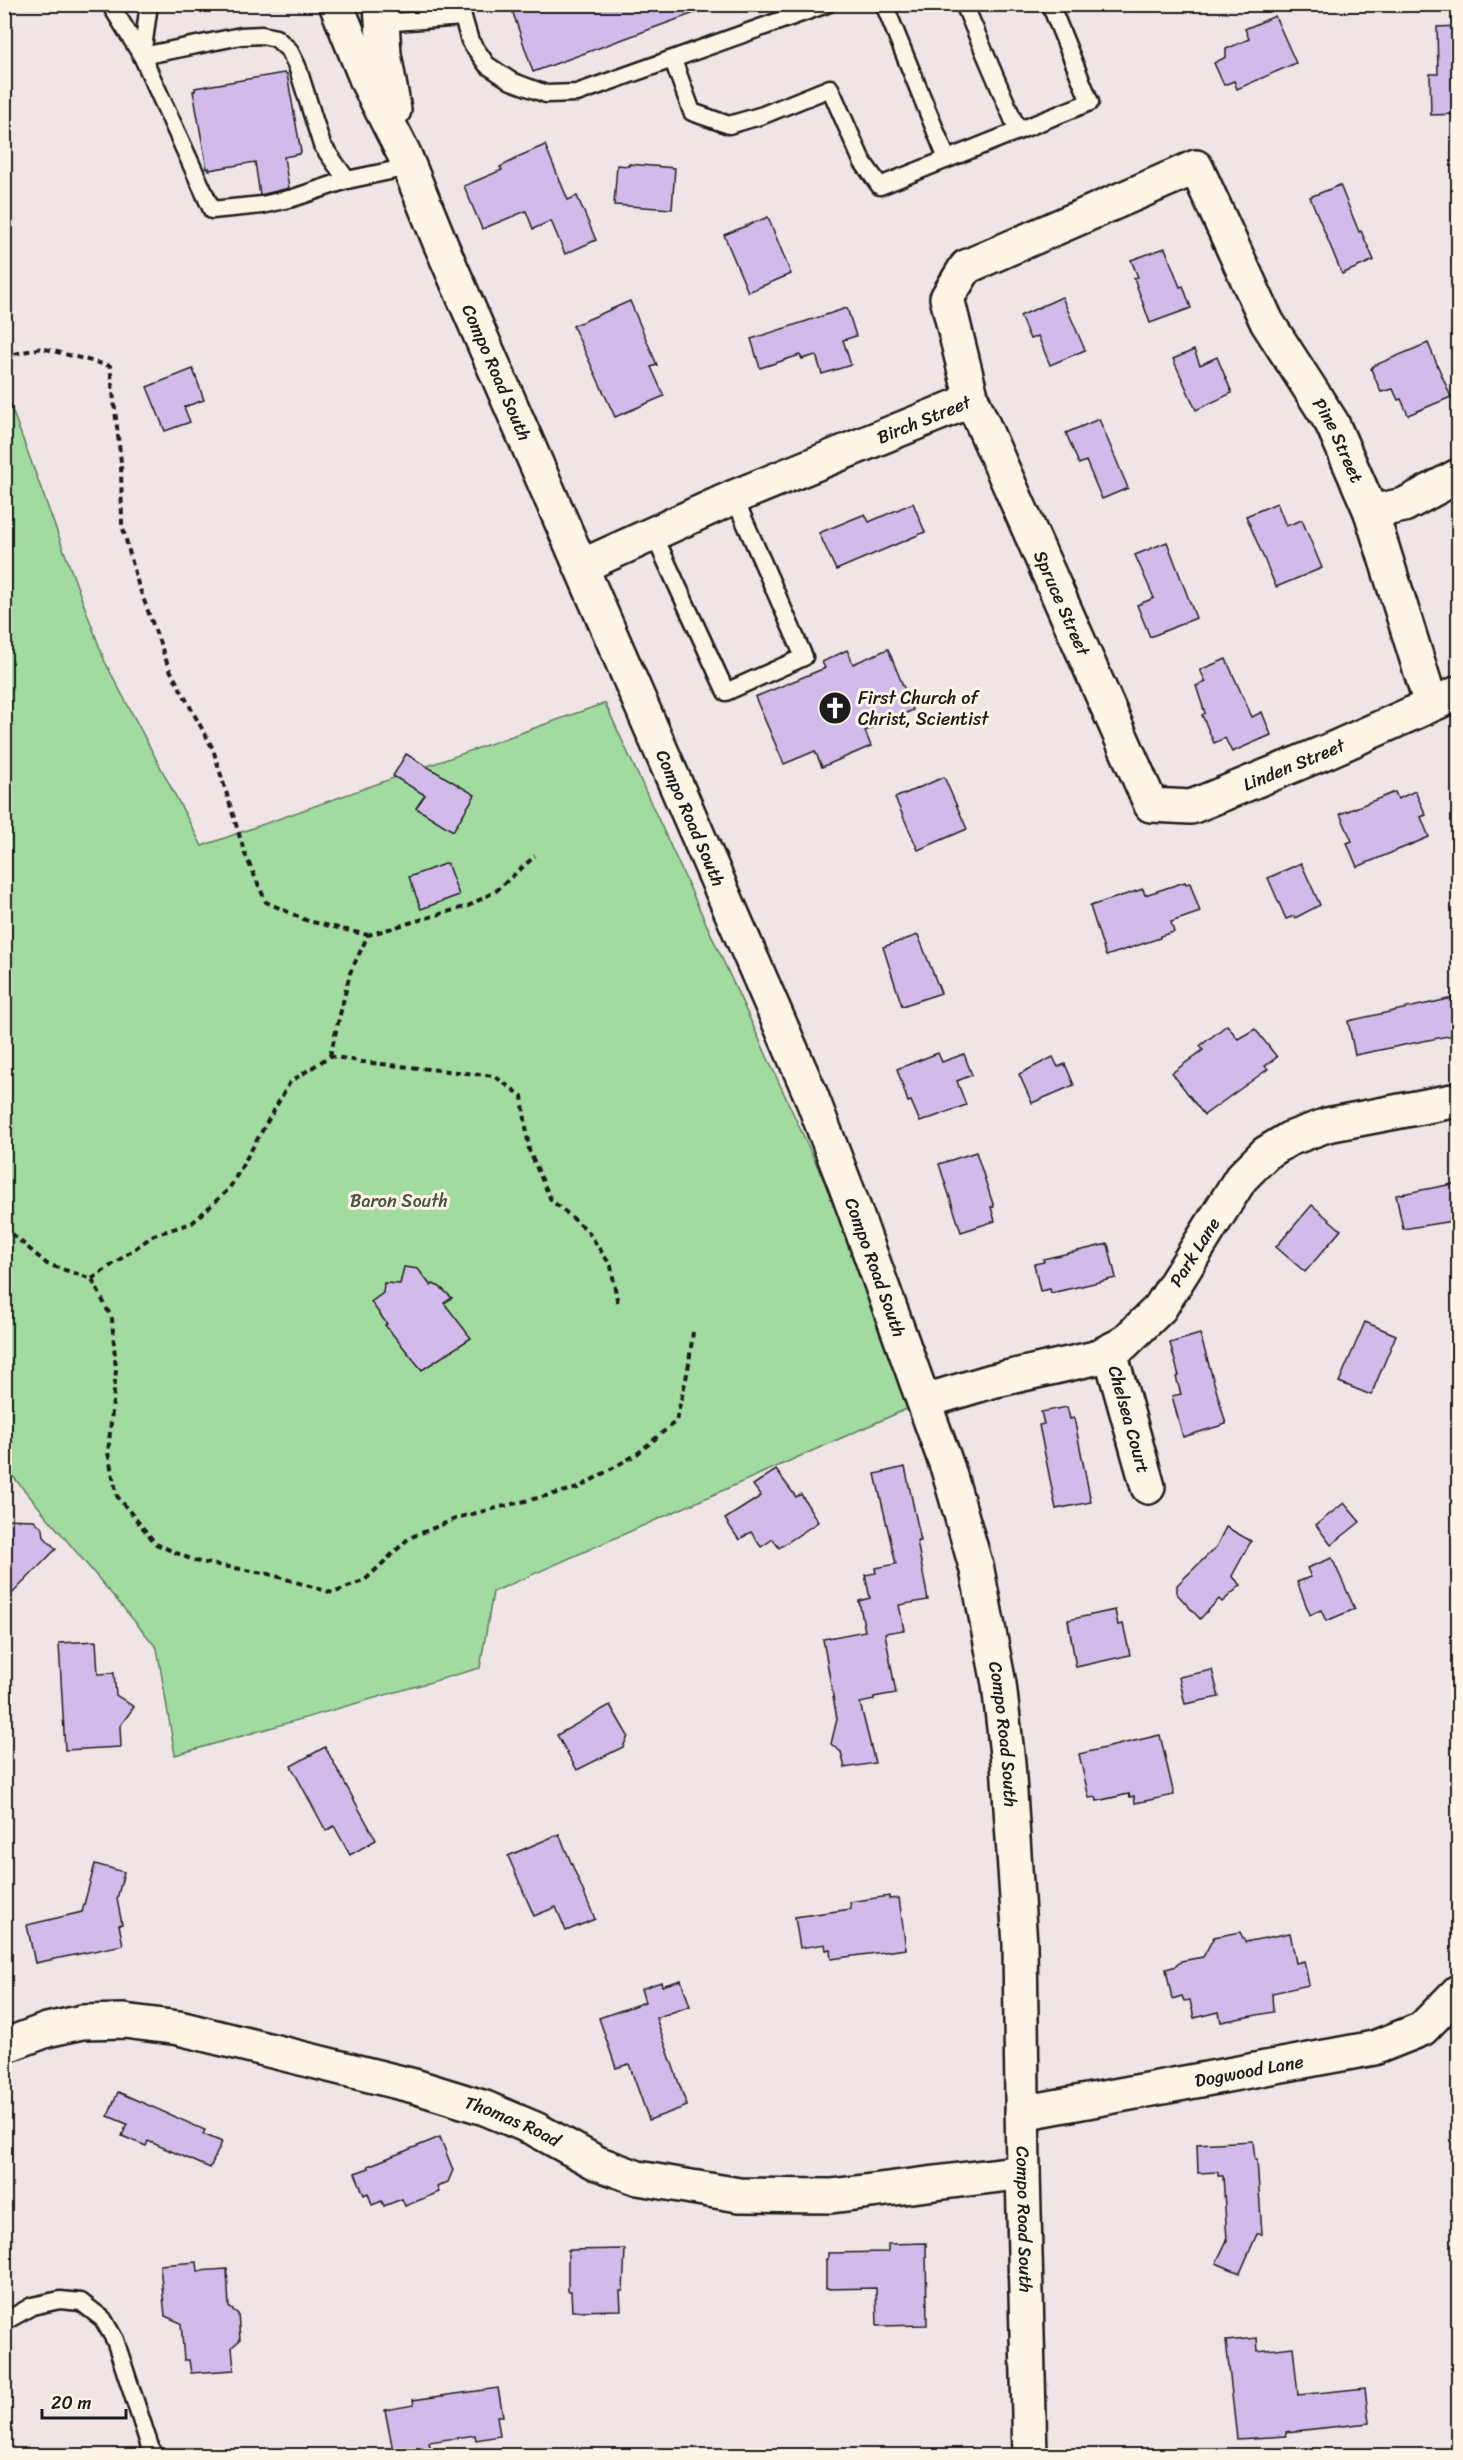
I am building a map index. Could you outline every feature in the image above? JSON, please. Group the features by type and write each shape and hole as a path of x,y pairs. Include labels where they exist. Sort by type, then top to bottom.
{"street":[{"name":"Compo Road South","path":"336,4 368,83 406,160 810,1093 925,1401 964,1520 984,1604 999,1684 1009,1773 1019,1917 1030,2456"},
{"name":"Compo Road South","path":"381,14 389,85 406,160"},
{"name":"Birch Street","path":"582,566 734,497 972,400 947,298 966,267 1196,166"},
{"name":"Pine Street","path":"1196,166 1267,322 1332,423 1371,512 1445,698"},
{"name":"Spruce Street","path":"972,400 1151,806"},
{"path":"1371,512 1404,505 1458,476"},
{"name":"Linden Street","path":"1151,806 1191,807 1328,751 1445,698"},
{"name":"Park Lane","path":"925,1401 992,1381 1082,1361 1110,1352 1132,1336 1160,1308 1242,1178 1266,1153 1289,1139 1314,1129 1458,1100"},
{"name":"Chelsea Court","path":"1110,1352 1148,1487"},
{"name":"Dogwood Lane","path":"1022,2113 1374,2048 1422,2029 1458,1992"},
{"name":"Thomas Road","path":"4,2046 46,2030 92,2021 124,2020 179,2028 414,2086 474,2104 509,2116 597,2163 630,2175 667,2184 739,2195 831,2196 1023,2172"}],"lane":[{"path":"110,4 142,56 212,210 262,205 293,198 406,160"},
{"path":"142,56 149,4"},
{"path":"381,14 461,10 470,40 487,64 511,81 546,94 577,93 827,4"},
{"path":"884,4 947,159"},
{"path":"964,4 1018,131"},
{"path":"673,60 692,112 729,125 763,115 830,88 862,161 880,186 1090,102 1050,4"},
{"path":"142,56 241,36 262,35 276,38 289,50 297,66 322,145 347,180"},
{"path":"654,535 726,692 804,657 734,497"},
{"path":"4,2322 32,2306 60,2300 81,2302 103,2319 115,2340 153,2456"}],"path":[{"path":"4,356 42,348 110,366 121,462 122,525 138,584 169,668 213,749 245,854 266,902 308,921 368,935 468,906 496,891 535,856"},
{"path":"92,1279 154,1234 192,1223 229,1189 290,1083 330,1056 350,973 368,935"},
{"path":"330,1056 363,1062 494,1076 522,1096 529,1150 551,1200 587,1230 611,1266 618,1305"},
{"path":"4,1227 47,1264 92,1279 112,1319 116,1370 108,1453 117,1496 156,1544 195,1561 269,1574 333,1593 365,1580 409,1538 460,1517 578,1488 637,1454 675,1421 688,1370 693,1332"}],"green space":[{"name":"Baron South","path":"4,388 105,662 202,846 605,703 925,1401 493,1592 480,1668 175,1755 157,1648 5,1467"}],"building":[{"path":"510,4 707,4 708,8 533,72"},
{"path":"1275,16 1296,63 1237,89 1234,81 1224,85 1214,63 1226,57 1226,49 1249,39 1245,29"},
{"path":"1458,26 1458,114 1431,115 1430,74 1438,74 1437,27"},
{"path":"287,74 301,152 284,157 289,188 260,195 255,162 207,169 193,91 195,88"},
{"path":"545,145 568,200 577,196 596,240 565,254 551,221 533,229 526,211 482,229 464,186 502,170 500,167 515,158"},
{"path":"629,164 675,168 672,209 614,205 617,165 629,166"},
{"path":"1340,185 1359,232 1361,231 1374,260 1342,274 1310,197"},
{"path":"768,217 791,274 748,292 724,235"},
{"path":"1165,248 1191,308 1150,323 1134,278 1138,277 1131,260"},
{"path":"1062,297 1085,350 1050,365 1038,336 1030,339 1020,316"},
{"path":"630,301 657,365 651,367 664,396 615,417 573,326"},
{"path":"847,308 856,336 843,340 851,365 822,374 816,355 802,359 800,355 760,368 751,339"},
{"path":"1428,343 1451,397 1408,415 1401,399 1398,400 1393,389 1381,392 1371,369 1373,366"},
{"path":"1194,350 1200,365 1217,357 1232,393 1196,410 1173,359"},
{"path":"193,369 204,400 184,407 190,422 165,431 147,387"},
{"path":"1099,419 1128,488 1102,499 1086,461 1079,464 1066,433"},
{"path":"913,503 925,532 836,570 819,533 865,514 869,522"},
{"path":"1277,503 1286,526 1302,520 1322,568 1276,587 1246,516"},
{"path":"1167,542 1196,618 1150,637 1137,605 1154,598 1135,555"},
{"name":"First Church of Christ, Scientist","path":"888,649 913,710 865,731 871,746 822,767 815,751 784,764 755,697 825,668 822,662 847,650 853,664"},
{"path":"1226,659 1252,717 1262,712 1271,735 1232,752 1225,738 1214,743 1202,715 1205,713 1196,686 1206,682 1200,670"},
{"path":"406,754 475,795 453,831 416,808 425,795 393,776"},
{"path":"944,777 967,829 918,850 895,798"},
{"path":"1415,791 1426,815 1421,817 1429,837 1357,867 1347,843 1352,841 1340,814 1395,792 1398,799"},
{"path":"447,863 459,895 421,909 409,877"},
{"path":"1301,863 1320,905 1295,918 1294,916 1286,919 1268,878"},
{"path":"1185,882 1190,883 1200,912 1171,922 1174,932 1106,956 1090,906 1143,889 1145,895"},
{"path":"918,935 941,993 902,1006 883,947"},
{"path":"1458,997 1458,1034 1355,1055 1348,1021"},
{"path":"1227,1025 1238,1039 1255,1029 1277,1057 1265,1066 1268,1069 1204,1115 1172,1073 1203,1050 1200,1046"},
{"path":"938,1053 942,1062 964,1054 972,1075 957,1081 966,1105 920,1122 911,1101 908,1102 897,1069"},
{"path":"1053,1057 1058,1067 1065,1064 1074,1085 1032,1103 1019,1074"},
{"path":"976,1152 994,1207 991,1207 995,1221 961,1232 939,1164"},
{"path":"1458,1183 1458,1220 1403,1229 1396,1195"},
{"path":"1312,1205 1341,1230 1305,1272 1276,1247"},
{"path":"1108,1244 1116,1278 1051,1293 1050,1289 1040,1291 1034,1264 1044,1262 1043,1259"},
{"path":"404,1267 418,1269 431,1286 433,1284 440,1287 452,1298 444,1303 471,1338 422,1370 385,1325 387,1324 371,1302 383,1293 384,1283 400,1284"},
{"path":"1365,1322 1396,1335 1371,1395 1339,1382"},
{"path":"1200,1334 1226,1424 1183,1437 1172,1396 1181,1394 1176,1377 1179,1376 1170,1343"},
{"path":"1067,1407 1070,1419 1074,1418 1091,1502 1056,1509 1039,1425 1044,1424 1041,1412"},
{"path":"905,1467 921,1541 917,1541 928,1600 899,1605 904,1630 885,1633 896,1693 874,1697 874,1700 860,1703 875,1763 845,1768 841,1752 831,1744 837,1719 823,1639 865,1631 859,1601 870,1598 865,1575 876,1573 875,1568 896,1564 875,1474"},
{"path":"776,1470 796,1497 801,1494 818,1522 779,1548 773,1539 761,1547 751,1532 739,1540 725,1519 761,1496 753,1485"},
{"path":"1344,1503 1360,1522 1331,1545 1316,1525"},
{"path":"4,1519 34,1520 43,1529 44,1537 56,1549 4,1602"},
{"path":"1226,1527 1251,1541 1232,1576 1241,1585 1222,1602 1219,1599 1200,1619 1177,1594 1177,1585 1216,1547"},
{"path":"1332,1558 1355,1609 1326,1621 1321,1610 1310,1615 1297,1582 1311,1577 1307,1568"},
{"path":"1115,1610 1118,1625 1123,1624 1130,1655 1076,1667 1068,1620"},
{"path":"96,1641 98,1674 114,1673 116,1695 134,1707 120,1726 121,1747 65,1750 59,1643"},
{"path":"1212,1670 1219,1697 1185,1704 1179,1677"},
{"path":"610,1705 628,1736 623,1747 577,1770 557,1735"},
{"path":"1160,1735 1174,1795 1135,1803 1134,1796 1130,1797 1129,1794 1097,1801 1096,1797 1089,1798 1079,1754"},
{"path":"325,1747 376,1840 350,1855 334,1826 326,1831 291,1766"},
{"path":"559,1834 595,1919 566,1931 556,1907 534,1916 508,1856"},
{"path":"95,1864 124,1872 117,1899 123,1945 35,1963 27,1925 82,1912"},
{"path":"889,1896 889,1899 899,1898 906,1949 831,1959 830,1949 826,1950 825,1944 800,1948 795,1917 851,1909 850,1902"},
{"path":"1240,1932 1245,1942 1290,1933 1296,1963 1304,1961 1309,1985 1272,1993 1273,2012 1221,2022 1219,2012 1194,2018 1190,2000 1184,2001 1182,1996 1172,1999 1166,1969 1176,1966 1181,1961 1203,1957 1214,1937"},
{"path":"681,1980 690,2006 656,2018 687,2106 649,2120 629,2064 616,2068 599,2018 645,2002 641,1989 661,1982 662,1986"},
{"path":"118,2092 205,2130 203,2134 222,2142 210,2168 148,2141 146,2146 122,2136 127,2124 108,2116"},
{"path":"440,2137 453,2170 448,2182 437,2187 439,2192 405,2206 402,2199 384,2206 382,2201 372,2205 368,2193 364,2195 355,2173"},
{"path":"1253,2141 1255,2160 1257,2160 1262,2234 1257,2234 1240,2273 1216,2263 1227,2240 1223,2176 1218,2176 1218,2172 1198,2173 1197,2144"},
{"path":"926,2243 927,2325 877,2326 876,2288 826,2289 828,2253 888,2252 888,2244"},
{"path":"625,2249 623,2291 620,2291 621,2310 572,2311 571,2291 568,2291 568,2250"},
{"path":"197,2262 198,2271 227,2269 229,2307 238,2314 240,2340 232,2347 234,2370 191,2373 189,2360 184,2360 181,2323 165,2316 160,2265"},
{"path":"1257,2338 1258,2351 1293,2347 1298,2395 1365,2388 1369,2423 1286,2432 1286,2436 1237,2439 1226,2341"},
{"path":"498,2388 503,2416 497,2416 500,2436 476,2440 475,2435 429,2442 431,2450 425,2451 426,2456 394,2456 385,2410 414,2405 413,2400"}],"place":[{"name":"First Church of Christ, Scientist","path":"835,708"}]}
